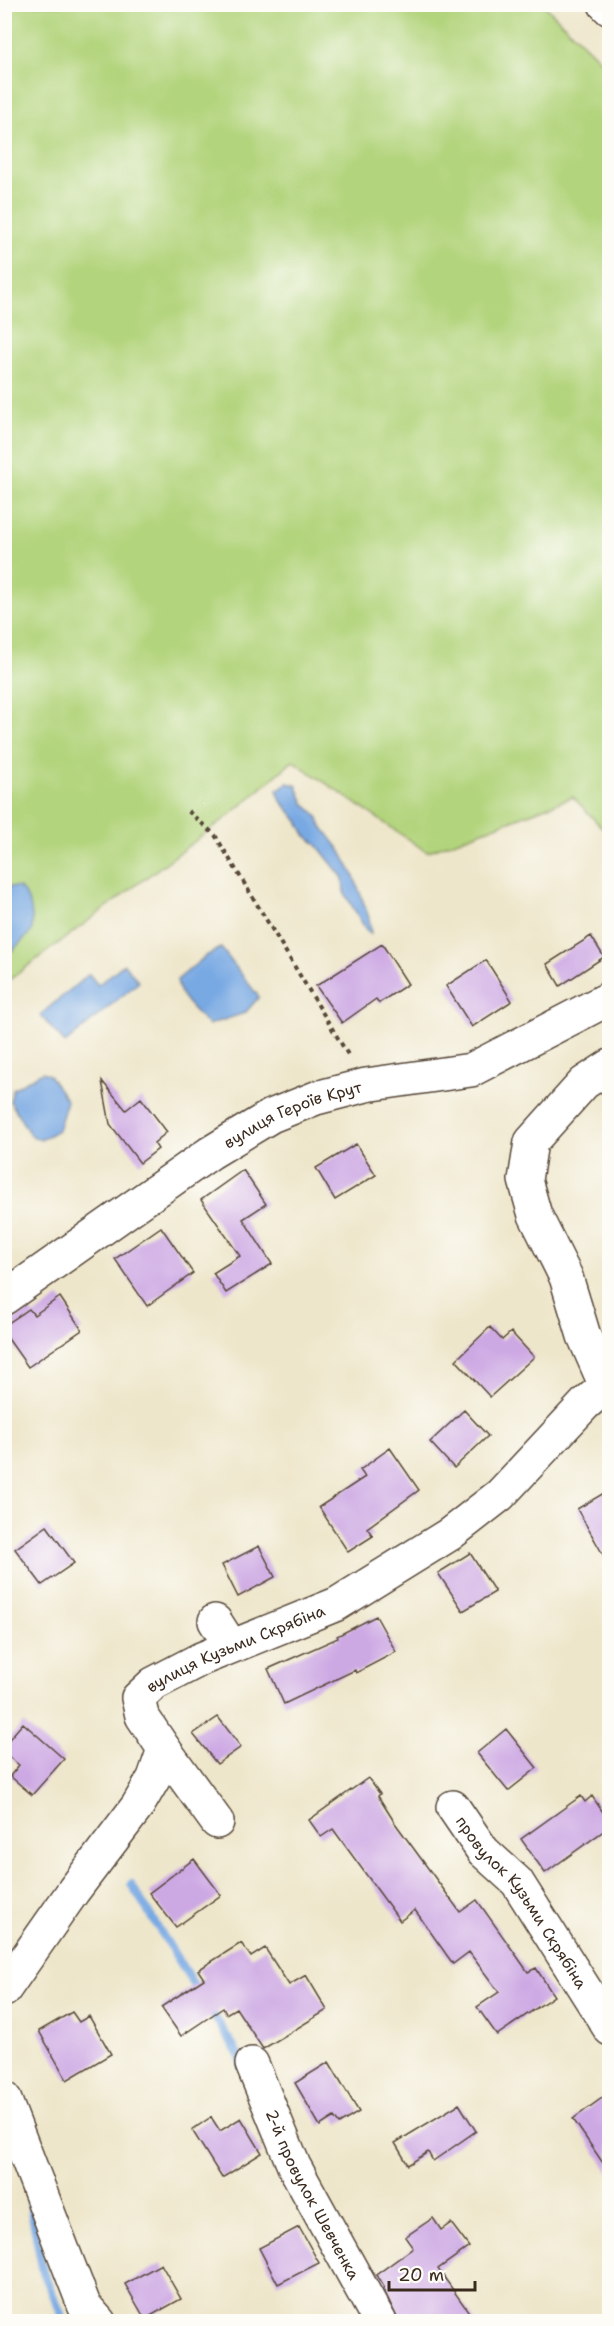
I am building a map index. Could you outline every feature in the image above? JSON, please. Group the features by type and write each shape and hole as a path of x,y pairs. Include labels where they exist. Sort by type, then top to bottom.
{"street":[{"path":"605,4 609,9"},
{"name":"вулиця Героїв Крут","path":"4,1298 210,1154 271,1116 316,1098 366,1085 471,1070 609,998"},
{"name":"вулиця Кузьми Скрябіна","path":"164,1749 142,1716 138,1698 153,1684 201,1659 223,1634 337,1604 458,1528 500,1495 585,1404 608,1389 584,1336 566,1277 535,1215 525,1180 531,1142 584,1083 609,1066"},
{"path":"164,1749 217,1822"},
{"path":"4,1990 74,1890 137,1807 154,1778 164,1749"},
{"name":"провулок Кузьми Скрябіна","path":"453,1807 483,1851 517,1882 609,2029"},
{"name":"2-й провулок Шевченка","path":"252,2064 294,2166 380,2322"},
{"path":"4,2098 84,2305 99,2322"}],"path":[{"path":"188,811 215,835 366,1085"}],"green space":[{"path":"5,5 544,5 609,69 610,733 607,739 610,741 609,835 573,797 427,852 293,761 230,815 5,983"}],"water":[{"path":"287,783 296,785 304,803 317,816 320,824 340,850 354,876 369,918 371,934 366,930 344,892 343,878 317,845 305,835 298,821 281,801 277,790"},
{"path":"5,886 20,888 27,898 32,914 32,931 5,958"},
{"path":"221,948 259,997 245,1013 208,1025 185,999 177,980 206,956"},
{"path":"124,964 139,982 65,1043 40,1015 89,974 98,985"},
{"path":"42,1072 49,1075 67,1101 58,1130 41,1140 30,1135 10,1101 13,1089"}],"building":[{"path":"591,936 604,957 560,986 547,964"},
{"path":"382,944 408,984 379,1003 376,999 342,1023 316,986"},
{"path":"486,960 512,1001 472,1027 446,986"},
{"path":"102,1081 126,1110 141,1098 167,1132 154,1143 158,1149 140,1163 110,1124"},
{"path":"356,1144 376,1175 335,1200 316,1168"},
{"path":"243,1170 266,1204 243,1219 272,1264 226,1293 213,1273 240,1256 201,1200"},
{"path":"161,1227 193,1273 147,1306 115,1259"},
{"path":"60,1297 82,1330 28,1367 4,1333 4,1326 29,1309 34,1315"},
{"path":"490,1327 502,1340 511,1332 534,1357 490,1397 456,1360"},
{"path":"464,1410 488,1436 454,1468 430,1442"},
{"path":"390,1448 419,1490 367,1528 373,1536 348,1552 319,1507 365,1477 360,1470"},
{"path":"609,1490 609,1565 577,1509"},
{"path":"47,1526 74,1563 42,1585 15,1549"},
{"path":"259,1546 275,1577 238,1597 222,1565"},
{"path":"470,1553 495,1592 463,1611 438,1573"},
{"path":"376,1616 396,1652 356,1673 355,1670 284,1704 268,1669 338,1638 337,1636"},
{"path":"218,1717 241,1747 217,1764 193,1734"},
{"path":"23,1723 64,1759 32,1795 10,1776 19,1765 4,1753 4,1745"},
{"path":"506,1729 537,1768 508,1791 477,1753"},
{"path":"368,1778 380,1794 378,1796 395,1823 460,1912 477,1900 528,1972 536,1968 554,1996 497,2035 477,2007 499,1992 469,1952 453,1964 415,1910 400,1921 333,1829 321,1837 309,1820"},
{"path":"581,1796 585,1802 592,1796 609,1821 609,1827 545,1873 521,1839"},
{"path":"194,1859 221,1895 176,1927 149,1893"},
{"path":"241,1943 251,1957 265,1948 289,1985 306,1975 327,2010 263,2049 236,2008 226,2014 223,2008 181,2036 161,2007 204,1979 198,1970"},
{"path":"72,2012 79,2022 89,2016 111,2054 67,2080 39,2031"},
{"path":"329,2062 359,2112 339,2124 334,2117 320,2126 295,2083"},
{"path":"609,2093 609,2172 573,2119"},
{"path":"459,2104 476,2131 433,2161 428,2152 408,2165 395,2143"},
{"path":"211,2117 220,2131 241,2118 262,2153 222,2178 192,2130"},
{"path":"433,2218 441,2230 451,2223 469,2247 438,2269 476,2322 399,2322 384,2287 376,2275 413,2248 405,2237"},
{"path":"299,2227 319,2263 278,2284 259,2248"},
{"path":"161,2264 181,2299 145,2319 125,2284"}],"waterway":[{"path":"131,1884 199,1993"},
{"path":"208,2006 240,2057 241,2065"},
{"path":"30,2205 43,2272 65,2322"}]}
